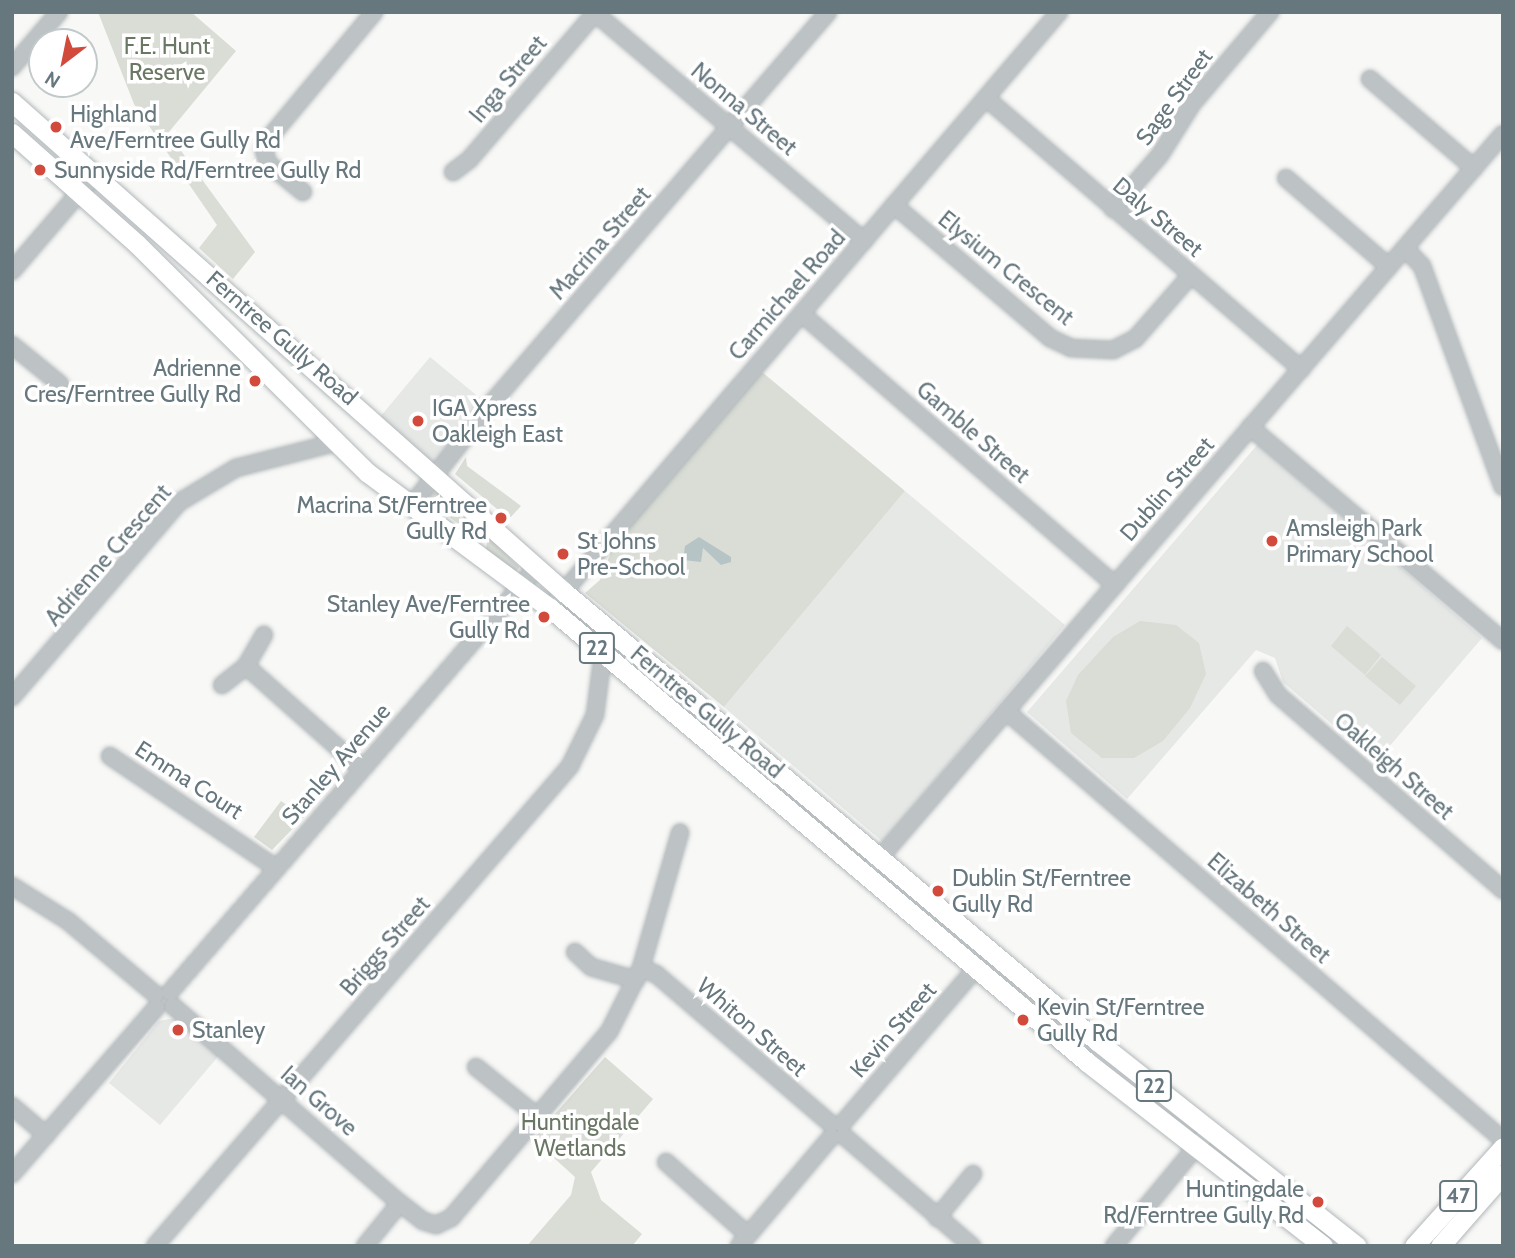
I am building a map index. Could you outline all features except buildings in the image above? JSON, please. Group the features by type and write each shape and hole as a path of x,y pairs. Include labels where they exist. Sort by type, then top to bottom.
{"main road":[{"name":"Ferntree Gully Road","path":"12,102 564,592 1210,1130 1357,1246"},
{"name":"Ferntree Gully Road","path":"12,133 137,244 334,443 411,506 550,608 1087,1062 1323,1246"},
{"name":"47","path":"1414,1246 1503,1147"},
{"name":"47","path":"1440,1246 1503,1174"}],"street":[{"path":"12,67 59,12"},
{"path":"303,192 268,163 264,151 270,137 374,12"},
{"name":"Nonna Street","path":"595,12 864,241"},
{"name":"Inga Street","path":"453,172 470,160 595,12"},
{"name":"Macrina Street","path":"411,506 491,404 828,12"},
{"name":"Carmichael Road","path":"550,608 1059,12"},
{"name":"Sage Street","path":"1113,209 1160,155 1192,104 1270,12"},
{"path":"1370,79 1474,168"},
{"name":"Daly Street","path":"986,98 1301,369"},
{"name":"Dublin Street","path":"866,874 1503,134"},
{"path":"12,271 95,174"},
{"path":"1286,178 1389,267"},
{"name":"Elysium Crescent","path":"894,205 1050,338 1071,348 1112,350 1135,339 1191,275"},
{"path":"1405,248 1422,266 1503,487"},
{"name":"Gamble Street","path":"802,314 1115,585"},
{"path":"12,345 60,384"},
{"path":"1250,427 1503,641"},
{"name":"Adrienne Crescent","path":"12,697 178,503 236,468 334,443"},
{"name":"Stanley Avenue","path":"12,1174 537,567"},
{"path":"222,685 246,666 264,635"},
{"name":"Briggs Street","path":"155,1246 570,766 595,715 603,653"},
{"path":"246,666 362,769"},
{"name":"Oakleigh Street","path":"1263,671 1278,695 1503,890"},
{"name":"Elizabeth Street","path":"1006,711 1503,1140"},
{"name":"Emma Court","path":"109,757 276,868"},
{"path":"476,1067 537,1116 609,1032 639,974 680,833"},
{"name":"Ian Grove","path":"12,886 68,921 282,1098 423,1221 436,1225 451,1218 537,1116"},
{"name":"Whiton Street","path":"575,952 591,967 656,974 972,1246"},
{"name":"Kevin Street","path":"744,1240 977,967"},
{"path":"12,1106 46,1135"},
{"path":"1114,1246 1210,1130"},
{"path":"666,1162 744,1240"},
{"path":"937,1217 973,1174"},
{"path":"365,1246 400,1203"}],"shaded area":[{"path":"430,357 486,403 434,465 380,417"},
{"name":"Amsleigh Park Primary School","path":"1258,444 1482,638 1376,762 1283,682 1275,658 1256,650 1127,799 1027,712"},
{"path":"905,491 1065,625 883,842 724,707"},
{"path":"699,537 731,557 731,562 721,565 703,548 701,562 683,560 685,546"},
{"path":"180,1017 221,1053 160,1125 109,1083 159,1021"}],"green space":[{"name":"F.E. Hunt Reserve","path":"98,12 191,12 236,51 168,133 255,252 233,279 199,248 217,225 134,104"},
{"path":"756,367 905,491 724,707 585,593 600,580 623,522"},
{"path":"466,457 467,466 521,506 509,519 455,474"},
{"path":"437,492 459,507 456,512 473,534 428,502 430,493"},
{"path":"473,521 519,567 516,572 486,549 487,542"},
{"path":"1140,621 1176,625 1199,643 1206,674 1190,708 1163,741 1134,758 1102,758 1071,733 1066,701 1078,675 1113,637"},
{"path":"1347,626 1381,655 1365,675 1331,646"},
{"path":"1382,657 1416,686 1400,705 1365,676"},
{"path":"281,801 304,817 272,850 254,837"},
{"name":"Huntingdale Wetlands","path":"605,1057 653,1099 591,1172 601,1200 642,1234 632,1246 527,1246 571,1195 575,1177 533,1139"}],"place":[{"name":"Highland Ave/Ferntree Gully Rd","path":"56,127"},
{"name":"Sunnyside Rd/Ferntree Gully Rd","path":"40,170"},
{"name":"Adrienne Cres/Ferntree Gully Rd","path":"255,381"},
{"name":"IGA Xpress Oakleigh East","path":"418,421"},
{"name":"Macrina St/Ferntree Gully Rd","path":"501,518"},
{"name":"Amsleigh Park Primary School","path":"1272,541"},
{"name":"St Johns Pre-School","path":"563,554"},
{"name":"Stanley Ave/Ferntree Gully Rd","path":"544,617"},
{"name":"Dublin St/Ferntree Gully Rd","path":"938,891"},
{"name":"Kevin St/Ferntree Gully Rd","path":"1023,1020"},
{"name":"Stanley","path":"178,1030"},
{"name":"Huntingdale Rd/Ferntree Gully Rd","path":"1318,1202"}]}
